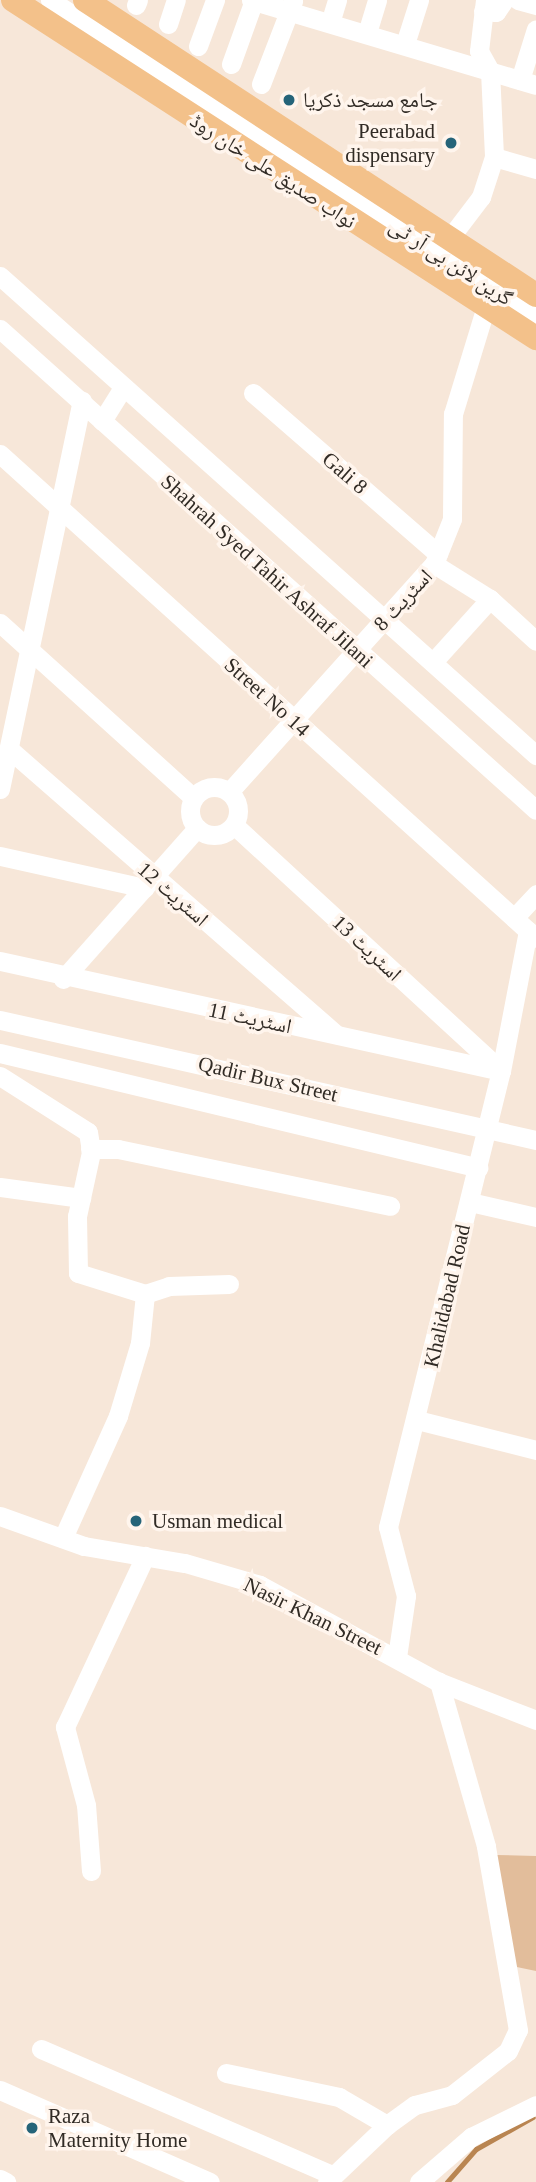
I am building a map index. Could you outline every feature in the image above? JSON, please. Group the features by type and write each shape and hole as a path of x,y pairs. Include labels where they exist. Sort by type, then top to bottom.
{"main road":[{"name":"نواب صدیق علی خان روڈ","path":"13,0 536,338"},
{"name":"نواب صدیق علی خان روڈ","path":"85,0 536,295"}],"street":[{"name":"گرین لائن بی آر ٹی","path":"50,0 536,316"},
{"path":"168,24 176,0"},
{"path":"198,46 215,0"},
{"path":"231,64 253,0 291,5 330,23 528,82 536,29"},
{"path":"330,23 337,0"},
{"path":"367,33 377,0"},
{"path":"405,44 419,0"},
{"path":"449,239 481,197 494,157 490,71 479,51 484,6 496,12 504,0"},
{"path":"518,0 536,5"},
{"path":"261,84 291,5"},
{"path":"494,157 536,169"},
{"name":"Shahrah Syed Tahir Ashraf Jilani","path":"0,276 536,755"},
{"path":"436,559 452,519 453,414 486,306"},
{"name":"Shahrah Syed Tahir Ashraf Jilani","path":"0,329 354,650 536,810"},
{"path":"102,421 123,388"},
{"name":"Gali 8","path":"253,393 436,559"},
{"path":"0,789 62,512 82,401"},
{"name":"Street No 14","path":"0,454 526,929"},
{"name":"اسٹریٹ 8","path":"230,791 354,650 384,621 436,559 489,598 536,641"},
{"path":"433,662 489,598"},
{"path":"0,624 194,798"},
{"name":"اسٹریٹ 12","path":"9,749 149,882 339,1037"},
{"path":"211,786 230,791 239,806 234,825 213,835 197,828 190,817 194,798 211,786"},
{"name":"اسٹریٹ 13","path":"234,825 501,1071"},
{"path":"63,979 197,828"},
{"path":"0,856 149,882"},
{"path":"526,929 536,894"},
{"name":"Khalidabad Road","path":"397,1657 406,1596 388,1527 417,1420 501,1071 526,929"},
{"name":"اسٹریٹ 11","path":"0,961 63,979 501,1071"},
{"name":"Qadir Bux Street","path":"0,1020 536,1140"},
{"path":"0,1053 478,1168"},
{"path":"0,1076 88,1132 90,1149 81,1198 78,1273 145,1294 169,1286 229,1284"},
{"path":"90,1149 118,1149 390,1206"},
{"path":"0,1187 81,1198"},
{"path":"470,1202 536,1217"},
{"path":"63,1538 118,1416 140,1343 145,1294"},
{"path":"417,1420 536,1450"},
{"name":"Nasir Khan Street","path":"0,1516 63,1538 260,1585 439,1682 536,1720"},
{"path":"91,1871 86,1805 65,1727 145,1556"},
{"path":"41,2049 328,2178 387,2125 415,2105 452,2095 508,2051 518,2030 486,1846 439,1682"},
{"path":"226,2073 340,2097 387,2125"},
{"path":"0,2090 210,2182"},
{"path":"419,2182 471,2137 536,2105"},
{"path":"0,2179 6,2182"}],"shaded area":[{"path":"496,1855 536,1856 536,1971 512,1966"}],"waterway":[{"path":"447,2182 476,2149 533,2117"}],"place":[{"name":"جامع مسجد ذکریا","path":"289,100"},
{"name":"Peerabad dispensary","path":"451,143"},
{"name":"Usman medical","path":"136,1521"},
{"name":"Raza Maternity Home","path":"32,2128"}]}
